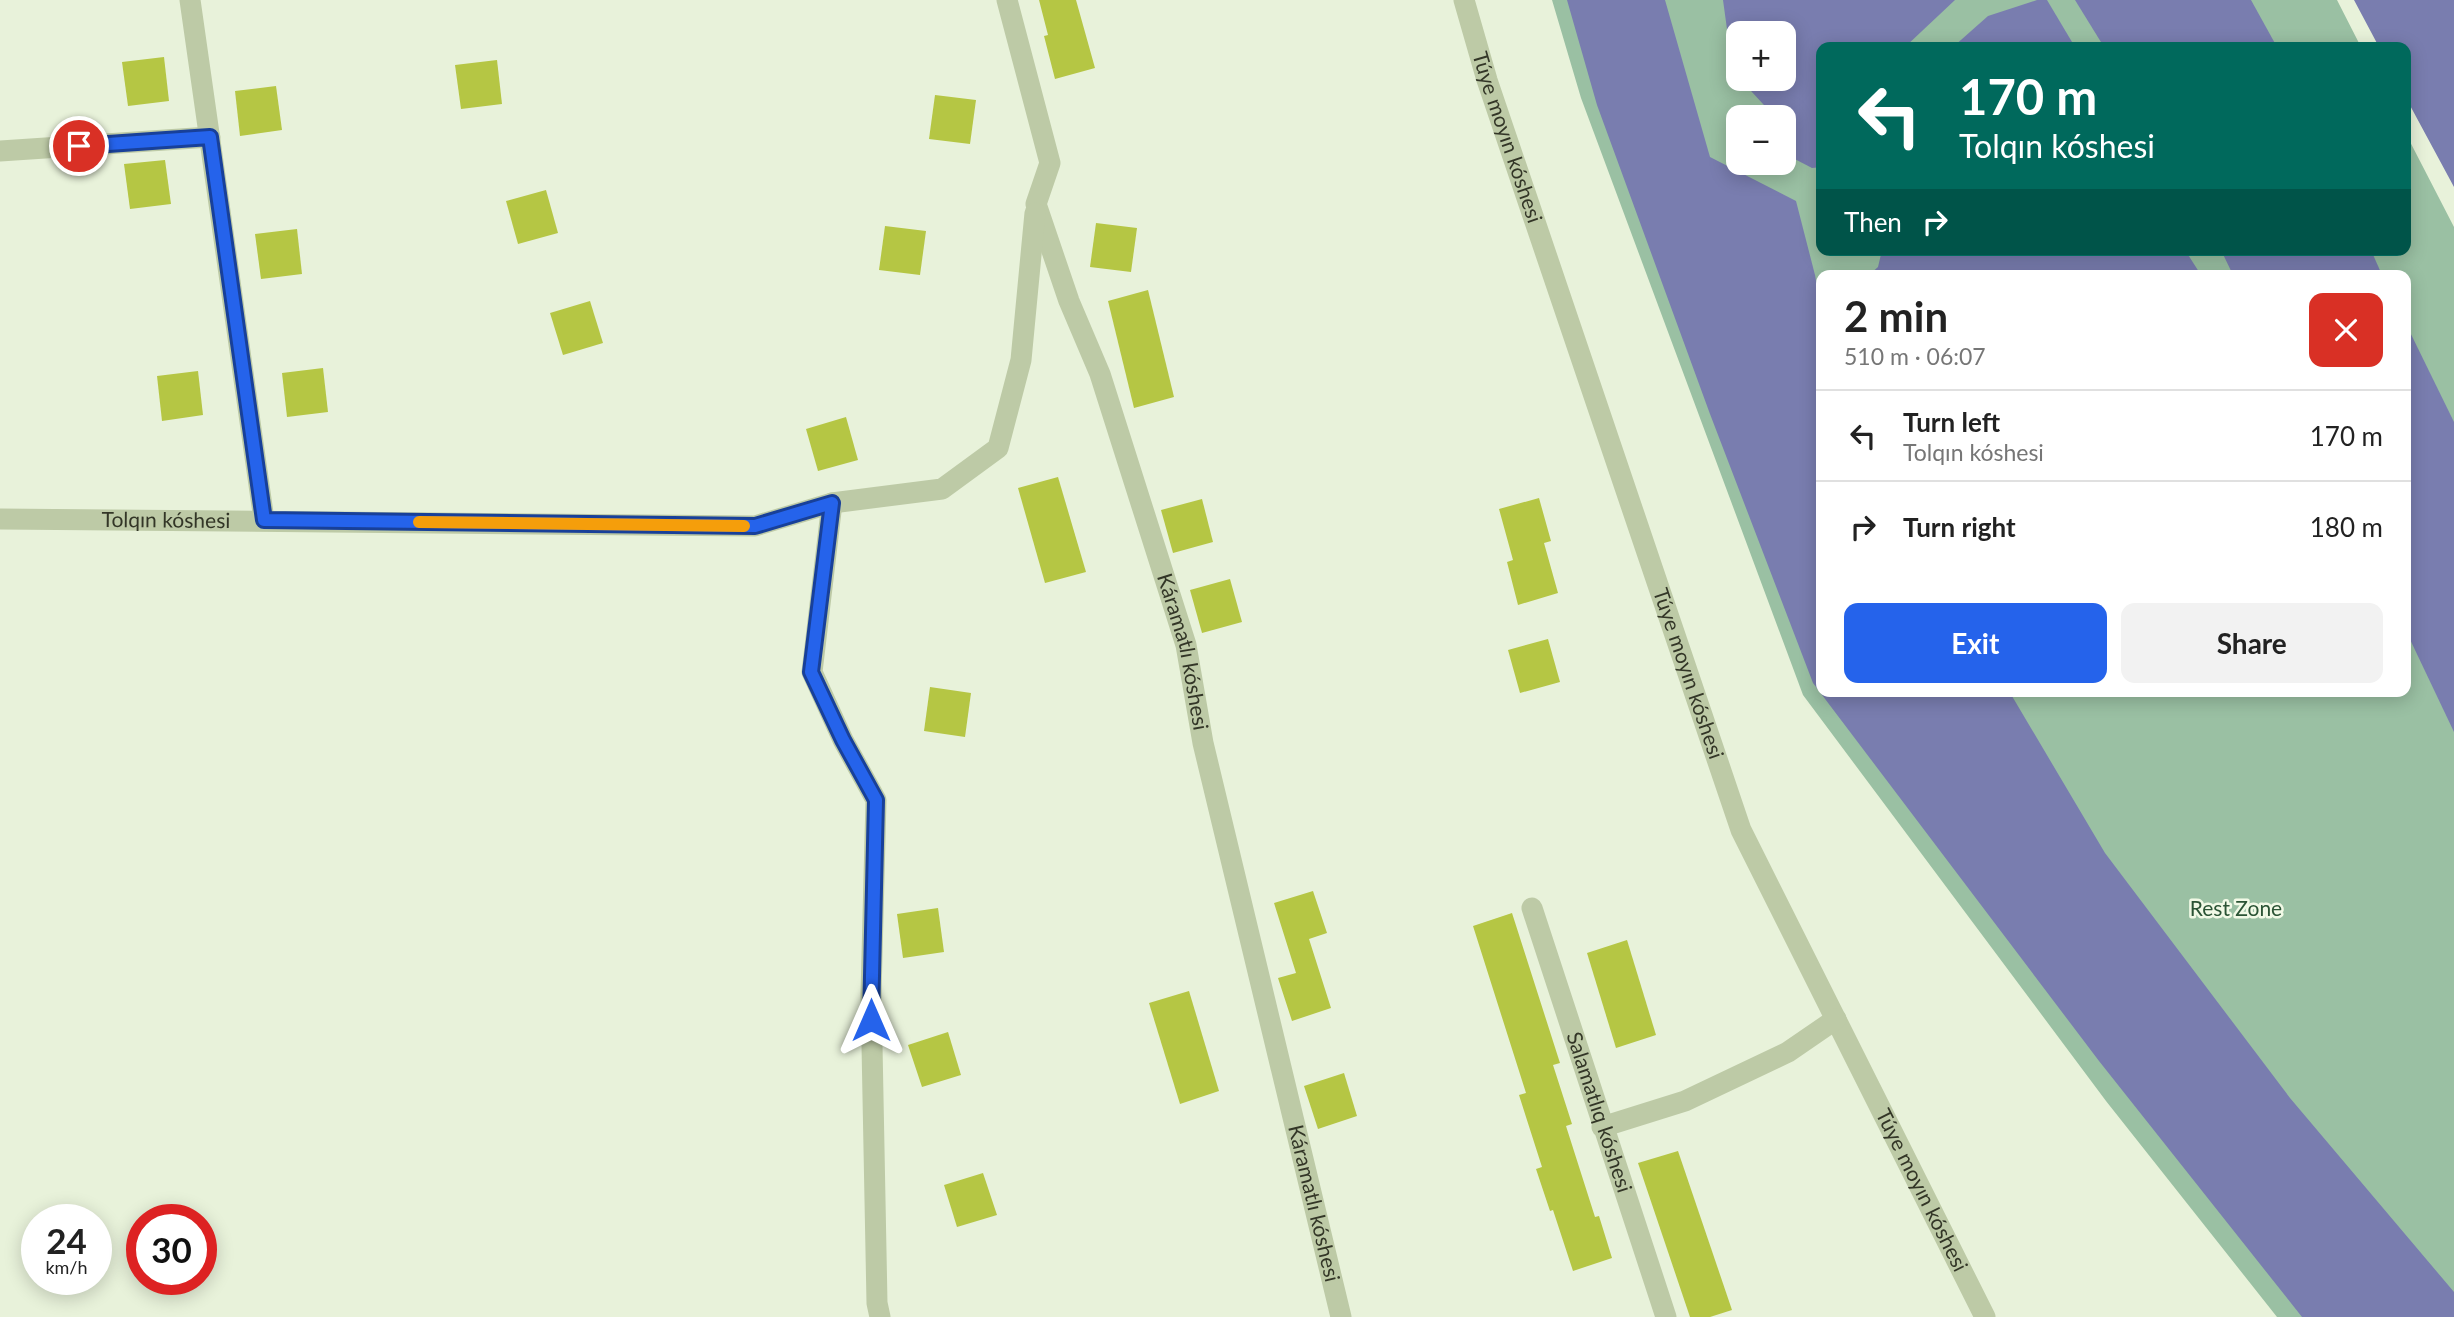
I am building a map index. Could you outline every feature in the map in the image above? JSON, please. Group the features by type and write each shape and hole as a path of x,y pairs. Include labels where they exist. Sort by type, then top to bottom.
{"street":[{"path":"190,0 264,520"},
{"path":"1007,0 1050,163 1036,204"},
{"name":"Túye moyın kóshesi","path":"1464,0 1492,93 1741,830 1985,1317"},
{"path":"0,151 210,137"},
{"name":"Tolqın kóshesi","path":"0,519 755,526 832,503 942,489 998,448 1021,360 1036,204"},
{"name":"Káramatlı kóshesi","path":"1036,204 1069,301 1100,374 1186,645 1203,743 1341,1317"},
{"path":"832,503 811,672 843,740 876,800 871,994 877,1303 880,1317"},
{"name":"Salamatlıq kóshesi","path":"1532,908 1666,1317"},
{"path":"1602,1127 1685,1101 1788,1052 1836,1019"}],"green space":[{"name":"Rest Zone","path":"1552,0 2337,0 2358,42 1816,42 1816,256 2411,256 2411,144 2454,227 2454,1317 2277,1317 2106,1101 1803,695 1581,98"}],"water":[{"path":"1567,0 1665,0 1710,157 1726,165 1726,175 1745,175 1796,201 1816,281 1816,687 1710,414 1597,105"},
{"path":"1723,0 1955,0 1910,42 1816,42 1816,168 1796,160 1796,105 1764,105 1751,91 1796,91 1796,21 1726,22"},
{"path":"2037,0 2047,0 2072,42 1959,42 1988,16"},
{"path":"2075,0 2251,0 2274,42 2101,42"},
{"path":"2354,0 2454,0 2454,187 2411,107 2411,42 2376,42"},
{"path":"1881,256 2189,256 2198,270 1875,270"},
{"path":"2224,256 2374,256 2380,270 2231,270"},
{"path":"2411,334 2454,422 2454,732 2411,642"},
{"path":"1824,697 2013,697 2105,853 2290,1098 2454,1292 2454,1317 2302,1317 2099,1061"}],"building":[{"path":"1039,0 1076,0 1095,68 1055,79 1044,36 1048,35"},
{"path":"164,57 169,101 128,106 122,62"},
{"path":"497,60 502,104 461,109 455,65"},
{"path":"276,86 282,130 240,136 235,91"},
{"path":"935,95 976,100 970,144 929,139"},
{"path":"165,160 171,204 130,209 124,164"},
{"path":"546,190 558,233 518,244 506,201"},
{"path":"1096,223 1137,228 1131,272 1090,267"},
{"path":"885,226 926,231 920,275 879,270"},
{"path":"297,229 302,274 261,279 255,234"},
{"path":"1148,290 1174,397 1134,408 1108,301"},
{"path":"590,301 603,343 563,355 550,313"},
{"path":"323,368 328,412 287,417 282,373"},
{"path":"198,371 203,415 162,421 157,376"},
{"path":"846,417 858,460 818,471 806,429"},
{"path":"1058,477 1086,572 1045,583 1018,488"},
{"path":"1539,498 1551,541 1544,543 1558,593 1518,605 1507,562 1513,560 1499,509"},
{"path":"1202,499 1213,542 1173,553 1161,510"},
{"path":"1230,579 1242,622 1202,633 1190,590"},
{"path":"1548,639 1560,682 1520,693 1508,650"},
{"path":"930,687 971,693 965,737 924,731"},
{"path":"1313,891 1327,933 1309,939 1331,1008 1292,1021 1278,978 1296,973 1274,903"},
{"path":"938,908 944,952 903,958 897,914"},
{"path":"1512,913 1560,1063 1553,1065 1572,1124 1566,1126 1595,1217 1599,1216 1612,1258 1573,1271 1536,1169 1542,1167 1519,1095 1526,1093 1473,926"},
{"path":"1627,940 1656,1035 1616,1048 1587,953"},
{"path":"1189,991 1219,1091 1180,1104 1149,1003"},
{"path":"948,1032 961,1075 922,1087 908,1045"},
{"path":"1344,1073 1357,1116 1318,1129 1304,1086"},
{"path":"1678,1151 1732,1310 1710,1317 1690,1317 1638,1163"},
{"path":"983,1173 997,1215 957,1227 944,1185"}],"slow traffic":[{"path":"419,522 744,526"}],"route":[{"path":"79,146 210,137 264,520 755,526 832,503 811,672 843,740 876,800 871,1020"}]}
